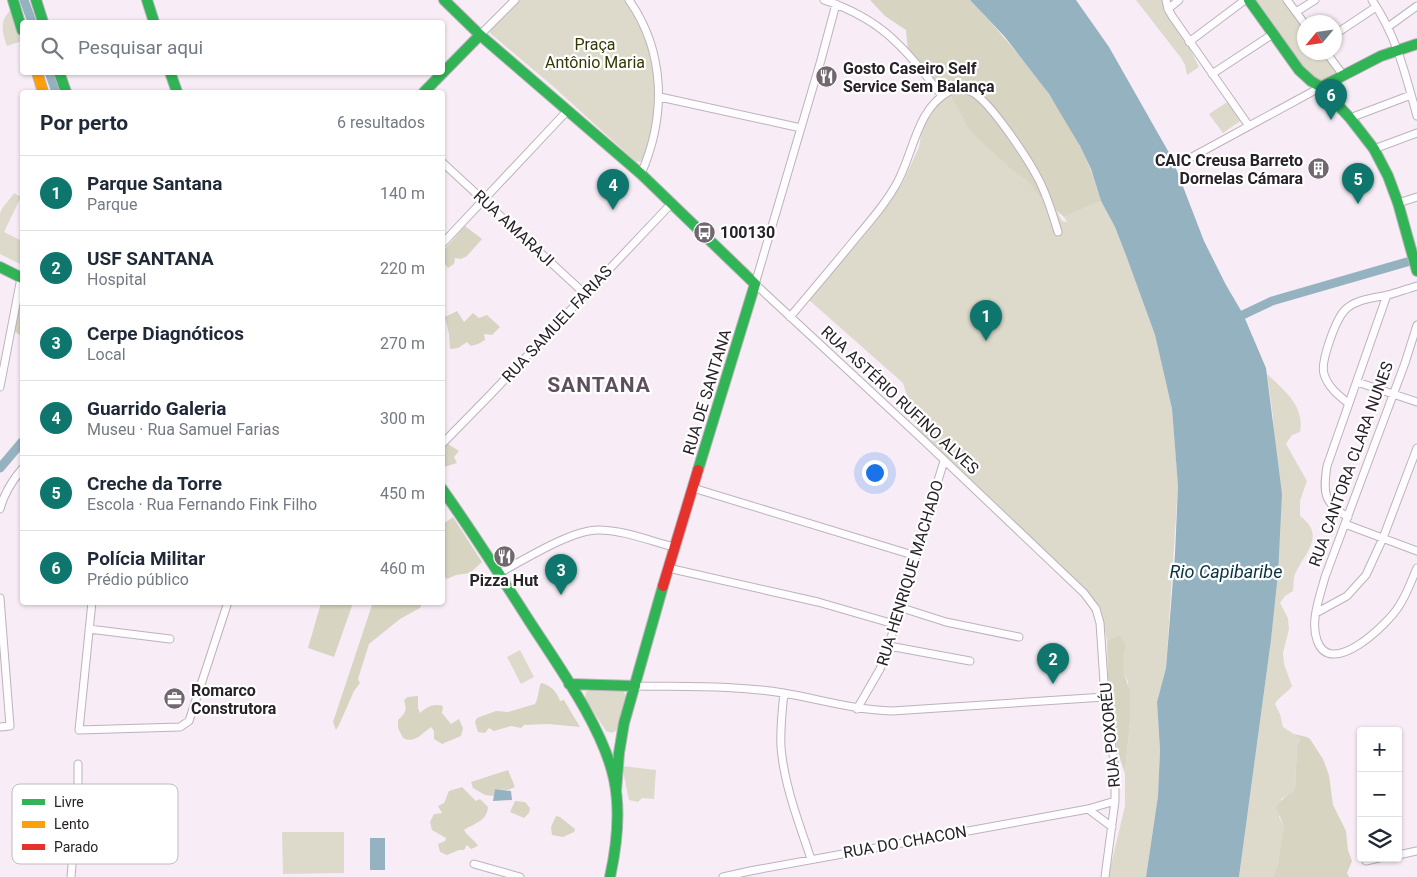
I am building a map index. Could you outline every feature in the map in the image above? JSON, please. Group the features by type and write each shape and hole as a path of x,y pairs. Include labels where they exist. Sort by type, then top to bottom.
{"street":[{"path":"13,0 20,23"},
{"path":"36,0 42,20"},
{"path":"146,0 153,20"},
{"name":"RUA ASTÉRIO RUFINO ALVES","path":"444,0 480,35 640,174 1084,593 1096,610 1100,624"},
{"path":"445,71 515,0"},
{"path":"629,0 642,22 649,40 660,97 652,144 640,174"},
{"path":"824,0 864,18 898,43 942,96"},
{"path":"1166,0 1168,9 1249,126"},
{"path":"1168,9 1179,0"},
{"path":"1190,42 1244,0"},
{"path":"1249,0 1302,74 1321,87 1350,118 1374,149 1383,165 1413,238 1412,251 1417,269"},
{"path":"1287,0 1298,15"},
{"path":"1296,12 1314,0"},
{"path":"1342,29 1374,3 1398,49 1417,116"},
{"name":"RUA DE SANTANA","path":"616,791 624,723 674,547 755,284 836,4"},
{"path":"1388,27 1417,6"},
{"path":"1212,74 1273,34"},
{"path":"1192,157 1343,75 1398,49 1417,44"},
{"path":"1332,60 1343,75"},
{"path":"38,75 42,90"},
{"path":"60,75 65,90"},
{"path":"171,75 176,90"},
{"path":"426,90 441,75"},
{"path":"790,317 890,195 904,169 920,125 936,102 952,90 964,89 973,93 1009,132 1031,164 1053,212 1058,232"},
{"path":"1350,118 1411,95"},
{"path":"660,97 801,128"},
{"path":"445,241 568,110"},
{"path":"1374,149 1417,132"},
{"name":"RUA AMARAJI","path":"445,165 585,294"},
{"path":"1398,203 1417,197"},
{"name":"RUA SAMUEL FARIAS","path":"445,441 671,204"},
{"path":"0,267 20,277"},
{"path":"1348,403 1335,393 1325,378 1323,371 1331,337 1337,322 1345,310 1368,298 1387,295 1417,286"},
{"path":"0,386 20,288"},
{"path":"1387,295 1326,466 1325,484 1327,499 1332,507 1346,520 1383,538 1417,551"},
{"name":"RUA CANTORA CLARA NUNES","path":"1417,325 1325,577 1316,614 1316,635 1323,650 1338,655 1372,636 1399,607 1417,568"},
{"path":"1357,382 1417,402"},
{"path":"1316,614 1346,596 1366,575 1383,538 1417,448"},
{"name":"RUA HENRIQUE MACHADO","path":"857,709 880,669 889,646 944,461"},
{"path":"0,509 2,500 20,471"},
{"path":"693,488 916,556"},
{"path":"445,493 499,573 569,684 604,748 611,765 616,791 618,830 610,877"},
{"path":"499,573 565,539 597,530 613,531 674,547"},
{"path":"668,568 799,598 894,624"},
{"path":"0,598 10,726 0,727"},
{"path":"92,605 79,730 180,727 189,721 227,605"},
{"path":"900,607 946,622 1019,637"},
{"name":"RUA POXORÉU","path":"1100,624 1105,696 1115,768 1115,801 1105,877"},
{"path":"89,629 170,639"},
{"path":"889,646 970,661"},
{"path":"569,684 757,689 857,709 892,712 1105,696"},
{"path":"784,693 781,734 783,762 795,812 811,859"},
{"path":"78,764 78,784"},
{"name":"RUA DO CHACON","path":"723,877 751,874 811,859 1088,809 1115,801"},
{"path":"1088,809 1112,827"},
{"path":"1402,854 1417,851"},
{"path":"71,877 72,864"},
{"path":"474,864 520,877"}],"green space":[{"name":"Praça Antônio Maria","path":"517,0 627,0 644,31 655,71 658,102 644,160 640,162 635,161 555,88 490,33 491,28"},
{"path":"1136,0 1164,0 1164,10 1182,33 1199,67 1187,75 1181,58"},
{"path":"1254,0 1287,0 1297,15 1297,60 1328,60 1337,74 1322,81 1307,76"},
{"path":"12,9 20,35 20,42 7,46 3,25 8,13"},
{"path":"957,90 1056,209 1062,221 1067,222 1064,217 1101,201 1115,227 1155,335 1172,409 1178,486 1166,668 1157,702 1160,750 1158,796 1146,877 1108,877 1125,806 1125,773 1130,721 1128,682 1124,674 1120,636 1107,641 1104,625 1093,608 920,437 903,383 809,300 902,184 919,147 923,122 942,97"},
{"path":"1229,101 1242,120 1223,133 1209,114"},
{"path":"14,193 20,196 4,232 20,240 20,264 0,254 0,213"},
{"path":"1267,374 1292,399 1299,414 1300,432 1292,435 1286,444 1307,481 1300,501 1300,516 1308,523 1313,537 1309,551 1295,574 1293,591 1285,596 1280,603 1288,618 1289,629 1283,653 1284,664 1292,686 1275,704 1283,727 1300,740 1297,745 1295,789 1281,799 1279,817 1284,827 1283,840 1273,877 1239,877 1278,574 1273,417"},
{"path":"520,650 534,677 521,684 507,657"},
{"path":"592,689 623,691 625,695 625,704 617,730 612,733 606,731 585,699 586,692"},
{"path":"622,766 656,770 654,799 642,798 638,802 629,800"},
{"path":"282,832 344,832 344,873 283,874"}],"shaded area":[{"path":"870,0 970,0 1021,58 1053,100 1067,122 1090,168 1101,201 1064,217 1039,195 1028,181 1009,167 970,131 948,90 921,68 909,62 906,30 885,16"},
{"path":"465,226 482,239 467,256 461,259 455,258 454,264 448,268 445,264 445,249"},
{"path":"20,299 20,335 14,331"},
{"path":"457,311 464,322 473,313 479,318 487,315 500,327 492,335 484,334 485,340 478,344 471,346 467,342 458,348 450,349 445,317"},
{"path":"448,444 459,451 454,457 457,463 445,467 445,447"},
{"path":"453,517 482,562 470,573 456,575 447,579 445,577 445,523"},
{"path":"320,605 352,605 334,657 308,648"},
{"path":"372,605 421,605 420,608 400,619 369,644 358,679 360,683 354,691 336,730 333,722"},
{"path":"1120,635 1126,646 1123,655 1124,674 1130,691 1130,721 1125,773 1110,709 1108,675 1107,641"},
{"path":"541,683 553,689 560,701 564,700 580,727 549,724 524,725 521,728 511,726 494,731 489,728 485,733 478,732 475,722 477,718 496,711 508,712 535,704"},
{"path":"418,696 420,713 430,706 443,706 442,713 451,724 459,719 463,728 461,736 442,744 434,739 434,731 431,727 414,739 407,740 403,738 398,728 398,720 405,711 404,700 408,697"},
{"path":"1294,734 1310,739 1323,759 1329,775 1333,805 1346,831 1348,850 1352,861 1347,873 1349,877 1273,877 1278,864 1284,827 1276,807 1280,801 1295,789 1297,745 1300,740"},
{"path":"508,770 515,787 508,790 495,789 494,796 485,795 473,788 471,782"},
{"path":"462,787 476,801 480,799 488,807 487,812 483,819 464,830 478,846 471,849 467,845 464,850 447,855 440,852 438,844 445,841 446,838 432,830 430,822 434,814 442,813 438,806 444,803 449,791"},
{"path":"515,801 525,802 530,808 529,813 524,818 510,812"},
{"path":"556,816 575,829 574,832 563,837 552,835 551,827"}],"water":[{"name":"Rio Capibaribe","path":"970,0 1076,0 1109,47 1172,158 1204,241 1243,314 1266,368 1282,494 1278,574 1239,877 1146,877 1158,796 1160,750 1157,702 1166,668 1175,554 1178,486 1172,409 1155,335 1115,227 1101,201 1091,169 1080,146 1049,94 1005,37"},
{"path":"495,789 511,791 512,800 493,801"},
{"path":"370,838 385,838 385,870 370,870"}],"waterway":[{"path":"24,0 31,20"},
{"path":"50,75 55,90"},
{"path":"1232,320 1272,301 1417,259"},
{"path":"0,468 20,444"}],"traffic: fast":[{"path":"13,0 20,23"},
{"path":"36,0 42,20"},
{"path":"147,0 153,20"},
{"path":"444,0 480,35 641,174 755,284 698,470"},
{"path":"1249,0 1299,70 1321,87 1350,118 1374,149 1388,176 1398,203 1417,271"},
{"path":"445,71 480,35"},
{"path":"1321,87 1381,56 1417,44"},
{"path":"60,75 65,90"},
{"path":"171,75 176,90"},
{"path":"426,90 441,75"},
{"path":"0,267 20,277"},
{"path":"445,493 486,553 578,696 600,738 614,779 618,816 615,853 610,877"},
{"path":"616,791 624,723 663,586"},
{"path":"569,684 635,686"}],"traffic: slow":[{"path":"38,75 42,90"}],"traffic: jam":[{"path":"663,586 698,470"}],"place":[{"name":"Gosto Caseiro Self Service Sem Balança","path":"827,77"},
{"name":"Polícia Militar","path":"1331,120"},
{"name":"CAIC Creusa Barreto Dornelas Cámara","path":"1319,169"},
{"name":"Creche da Torre","path":"1358,204"},
{"name":"Guarrido Galeria","path":"613,210"},
{"name":"100130","path":"704,232"},
{"name":"Parque Santana","path":"986,341"},
{"name":"Pizza Hut","path":"504,556"},
{"name":"Cerpe Diagnóticos","path":"561,595"},
{"name":"USF SANTANA","path":"1053,684"},
{"name":"Romarco Construtora","path":"175,699"}],"district":[{"name":"SANTANA","path":"599,385"}]}
